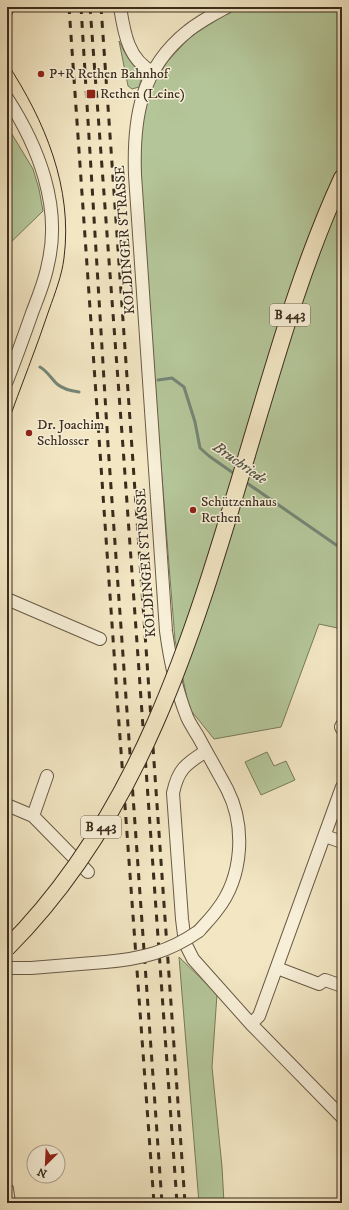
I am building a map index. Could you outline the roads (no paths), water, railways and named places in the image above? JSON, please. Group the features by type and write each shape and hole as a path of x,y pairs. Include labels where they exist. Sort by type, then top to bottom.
{"main road":[{"name":"B 443","path":"7,948 24,932 50,901 86,852 112,810 138,760 170,690 217,554 292,309 312,249 342,178"}],"street":[{"path":"120,7 124,34 128,44 135,56 147,69 153,72"},
{"name":"KOLDINGER STRASSE","path":"7,968 31,968 126,960 160,952 175,946 198,930 217,910 227,894 238,862 239,829 233,805 228,791 188,718 179,696 169,658 134,150 139,108 144,90 163,56 188,30 227,7"},
{"path":"7,98 15,110 29,138 42,168 52,207 52,244 49,263 42,286 7,381"},
{"path":"7,599 100,639"},
{"path":"342,725 342,729"},
{"path":"206,751 184,767 176,780 173,793 185,943 193,959 251,1024 342,1117"},
{"path":"33,816 47,776"},
{"path":"251,1024 259,1016 342,787"},
{"path":"7,805 33,816 88,872"},
{"path":"325,836 342,842"},
{"path":"277,968 319,984 325,980 342,986"},
{"path":"7,1189 9,1203"}],"waterway":[{"name":"Bruchriede","path":"40,367 45,370 59,386 67,390 79,392"},
{"name":"Bruchriede","path":"158,380 172,378 184,387 195,422 200,448 236,475"},
{"name":"Bruchriede","path":"244,481 342,549"}],"tram line":[{"path":"7,63 33,108 53,156 60,181 66,232 62,271 39,339 7,425"}],"railway":[{"path":"69,7 154,1203"},
{"path":"81,7 108,445 162,1203"},
{"path":"90,7 177,1203"},
{"path":"101,7 185,1203"}],"place":[{"name":"P+R Rethen Bahnhof","path":"41,74"},
{"name":"Rethen (Leine)","path":"91,94"},
{"name":"Dr. Joachim Schlosser","path":"29,433"},
{"name":"Schützenhaus Rethen","path":"193,510"}]}
